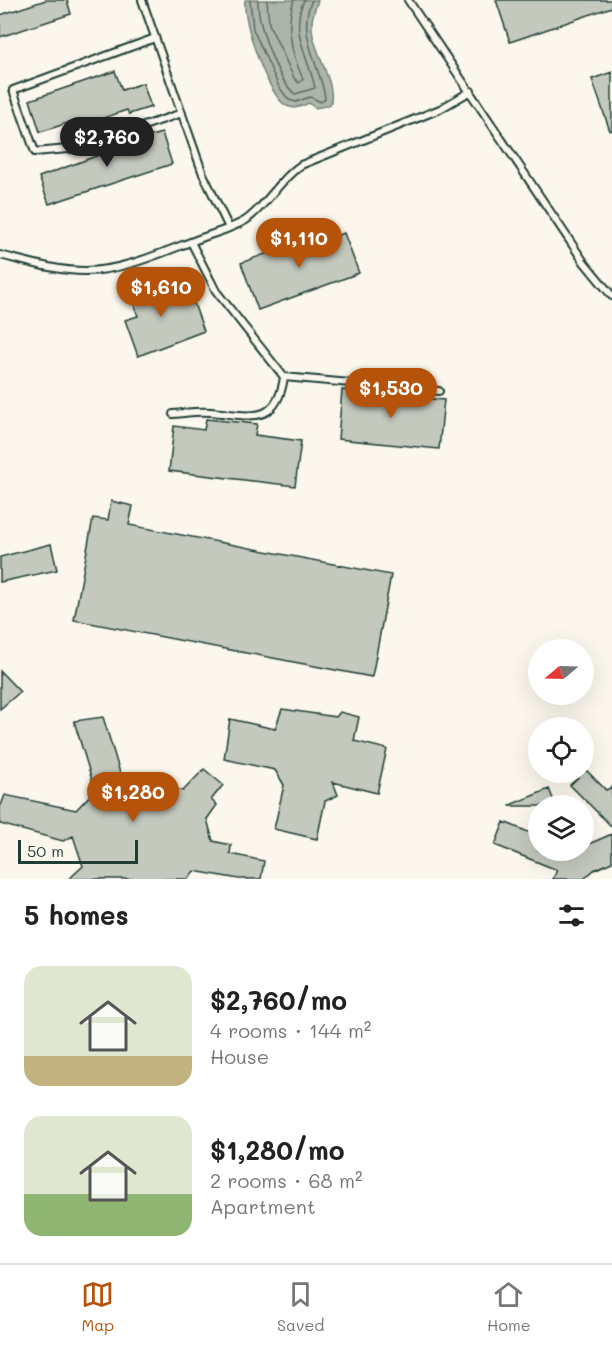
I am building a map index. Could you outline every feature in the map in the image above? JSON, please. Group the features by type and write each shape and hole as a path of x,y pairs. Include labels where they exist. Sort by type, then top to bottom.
{"lane":[{"path":"142,0 207,184 229,228"},
{"path":"408,0 584,262 612,296"},
{"path":"155,38 12,90 35,152 79,148 182,113"},
{"path":"0,255 48,267 86,271 111,268 191,242 247,219 264,205 286,177 301,165 440,109 471,91"},
{"path":"191,242 216,291 284,377 439,391"},
{"path":"173,414 207,411 254,417 264,414 277,403 284,377"}],"water":[{"path":"245,0 318,0 312,23 313,33 330,86 330,105 315,108 309,103 293,108 280,100 272,89 258,58 248,24"}],"building":[{"path":"46,0 67,0 71,14 0,37 0,15"},
{"path":"496,0 612,0 612,7 510,42"},
{"path":"115,71 122,90 143,83 151,107 129,114 127,110 71,129 68,123 40,132 30,100"},
{"path":"612,72 612,130 610,131 592,79"},
{"path":"162,133 172,164 49,204 39,177 118,148 117,145"},
{"path":"344,233 359,273 258,310 241,263 319,234 322,241"},
{"path":"170,278 179,303 192,298 204,331 138,356 125,320 138,316 130,293"},
{"path":"342,390 444,400 439,449 338,439"},
{"path":"206,419 257,424 255,435 301,441 295,486 169,471 174,426 204,430"},
{"path":"111,501 133,506 129,525 391,575 372,677 74,620 93,518 108,520"},
{"path":"51,544 57,570 0,582 0,557"},
{"path":"0,671 20,692 0,709"},
{"path":"282,709 336,717 340,712 359,717 354,741 387,749 377,793 333,782 338,795 325,801 317,839 274,829 284,785 275,770 224,759 230,719 275,729"},
{"path":"103,717 121,776 120,787 150,793 152,784 183,791 204,769 223,785 211,800 217,805 207,819 213,841 231,845 230,854 264,861 261,879 239,879 194,871 188,879 69,879 83,866 73,836 63,841 0,824 0,808 5,795 76,810 95,790 74,721"},
{"path":"594,778 606,790 612,787 612,827 594,809 594,795 580,795 570,785 572,783 594,783"},
{"path":"549,789 551,795 534,795"},
{"path":"528,798 528,806 510,805"},
{"path":"504,822 528,832 528,858 495,845"},
{"path":"612,834 612,862 594,870 584,879 553,879 557,870 535,861 594,861 594,842"}]}
